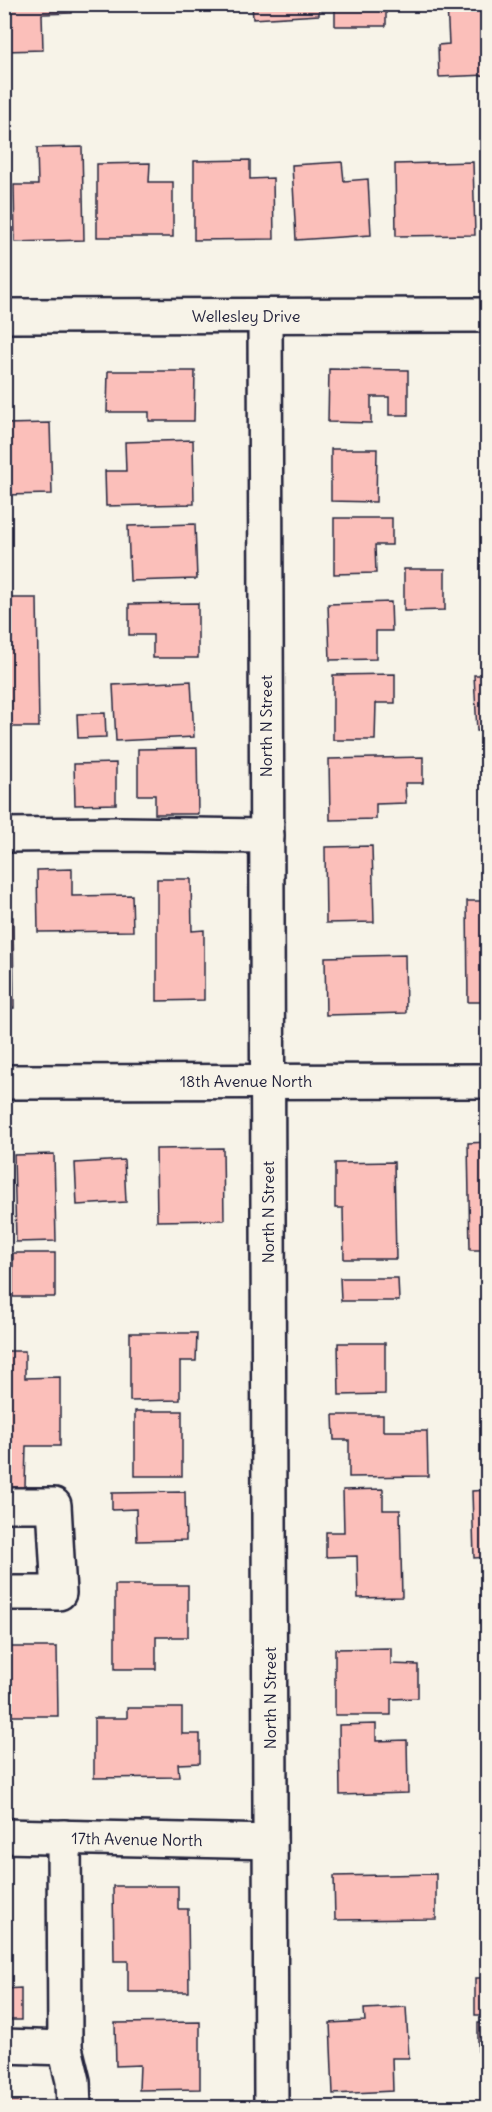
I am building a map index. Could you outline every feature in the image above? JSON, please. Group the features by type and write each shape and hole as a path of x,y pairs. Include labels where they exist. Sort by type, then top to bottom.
{"street":[{"name":"Wellesley Drive","path":"4,316 488,315"},
{"name":"North N Street","path":"265,316 271,2108"},
{"path":"4,836 120,834 267,836"},
{"name":"18th Avenue North","path":"4,1082 488,1081"},
{"path":"4,1505 54,1505 59,1593 4,1593"},
{"name":"17th Avenue North","path":"4,1836 270,1842"},
{"path":"64,1837 64,2048 73,2081 74,2108"},
{"path":"4,2046 64,2048"}],"building":[{"path":"4,4 72,4 72,13 42,14 43,50 4,51"},
{"path":"252,4 319,4 319,15 253,19"},
{"path":"335,4 386,4 386,26 335,26"},
{"path":"447,4 488,4 488,75 439,77 438,45 449,44"},
{"path":"82,147 84,240 15,242 14,185 38,185 37,148"},
{"path":"250,160 250,179 273,178 274,239 194,240 194,161"},
{"path":"342,162 344,181 368,179 371,235 296,240 292,165"},
{"path":"473,162 475,235 396,236 395,164"},
{"path":"150,163 149,182 173,182 173,237 97,237 97,164"},
{"path":"329,369 408,370 408,415 389,415 389,397 371,397 371,423 328,422"},
{"path":"108,371 195,371 194,421 149,421 149,412 107,412"},
{"path":"50,423 52,494 4,495 4,424"},
{"path":"193,440 194,504 106,506 105,471 126,471 125,442"},
{"path":"331,449 377,449 376,502 331,501"},
{"path":"334,518 392,518 392,545 375,545 376,573 334,574"},
{"path":"195,524 197,579 130,581 128,526"},
{"path":"404,569 445,569 445,610 404,611"},
{"path":"4,598 37,598 39,727 4,727"},
{"path":"391,602 392,631 376,631 376,659 330,660 328,604"},
{"path":"198,603 198,658 153,658 153,635 129,635 129,604"},
{"path":"395,674 395,703 376,703 375,740 333,740 333,675"},
{"path":"474,675 488,675 488,731 477,731"},
{"path":"191,681 194,737 116,741 113,685"},
{"path":"105,713 106,737 78,738 77,714"},
{"path":"197,748 198,814 155,814 155,795 138,795 138,749"},
{"path":"423,757 423,783 405,783 406,803 376,804 376,819 330,820 329,759"},
{"path":"116,763 116,804 75,805 74,764"},
{"path":"372,846 374,922 326,923 325,847"},
{"path":"72,869 72,896 132,895 133,931 38,932 37,870"},
{"path":"157,879 191,879 192,931 204,930 204,1000 157,1001"},
{"path":"467,901 488,901 488,1002 468,1002"},
{"path":"4,917 13,917 14,1008 4,1009"},
{"path":"405,955 406,1013 326,1015 325,957"},
{"path":"488,1142 488,1250 470,1250 468,1143"},
{"path":"223,1148 224,1220 157,1221 156,1149"},
{"path":"54,1154 56,1241 16,1242 14,1155"},
{"path":"124,1160 126,1202 77,1205 75,1163"},
{"path":"394,1162 396,1259 344,1259 343,1208 335,1208 335,1163"},
{"path":"13,1253 55,1253 55,1297 13,1297"},
{"path":"340,1278 398,1278 399,1301 341,1301"},
{"path":"130,1333 197,1333 196,1361 180,1361 180,1400 130,1401"},
{"path":"338,1343 385,1343 385,1394 339,1395"},
{"path":"4,1351 25,1351 25,1378 60,1377 60,1446 26,1446 25,1487 4,1487"},
{"path":"135,1411 182,1411 182,1476 135,1476"},
{"path":"333,1415 383,1415 383,1431 427,1431 428,1476 349,1477 349,1440 334,1440"},
{"path":"383,1489 383,1510 400,1510 402,1597 358,1598 357,1556 326,1557 326,1532 344,1532 343,1490"},
{"path":"488,1490 488,1557 474,1558 472,1491"},
{"path":"185,1492 186,1540 137,1541 136,1509 112,1510 112,1493"},
{"path":"115,1585 188,1585 188,1637 156,1637 156,1669 115,1669"},
{"path":"4,1647 57,1647 58,1716 4,1716"},
{"path":"391,1648 391,1664 418,1665 418,1698 391,1699 391,1715 335,1715 335,1649"},
{"path":"127,1708 182,1708 182,1734 200,1734 200,1763 178,1764 179,1777 94,1778 94,1718 127,1718"},
{"path":"376,1724 376,1741 407,1740 408,1793 340,1795 339,1725"},
{"path":"436,1874 436,1919 335,1920 334,1876"},
{"path":"113,1886 178,1886 178,1909 188,1909 189,1992 128,1992 128,1961 114,1961"},
{"path":"475,1978 488,1978 488,2015 475,2015"},
{"path":"21,1988 21,2020 4,2020 4,1989"},
{"path":"406,2007 409,2058 392,2058 393,2091 333,2094 330,2023 365,2021 364,2009"},
{"path":"200,2022 200,2089 139,2090 140,2065 116,2066 115,2023"},
{"path":"478,2023 488,2023 488,2051 478,2051"},
{"path":"482,2068 488,2068 488,2091 483,2091"},
{"path":"4,2101 20,2101 20,2108 4,2108"}]}
